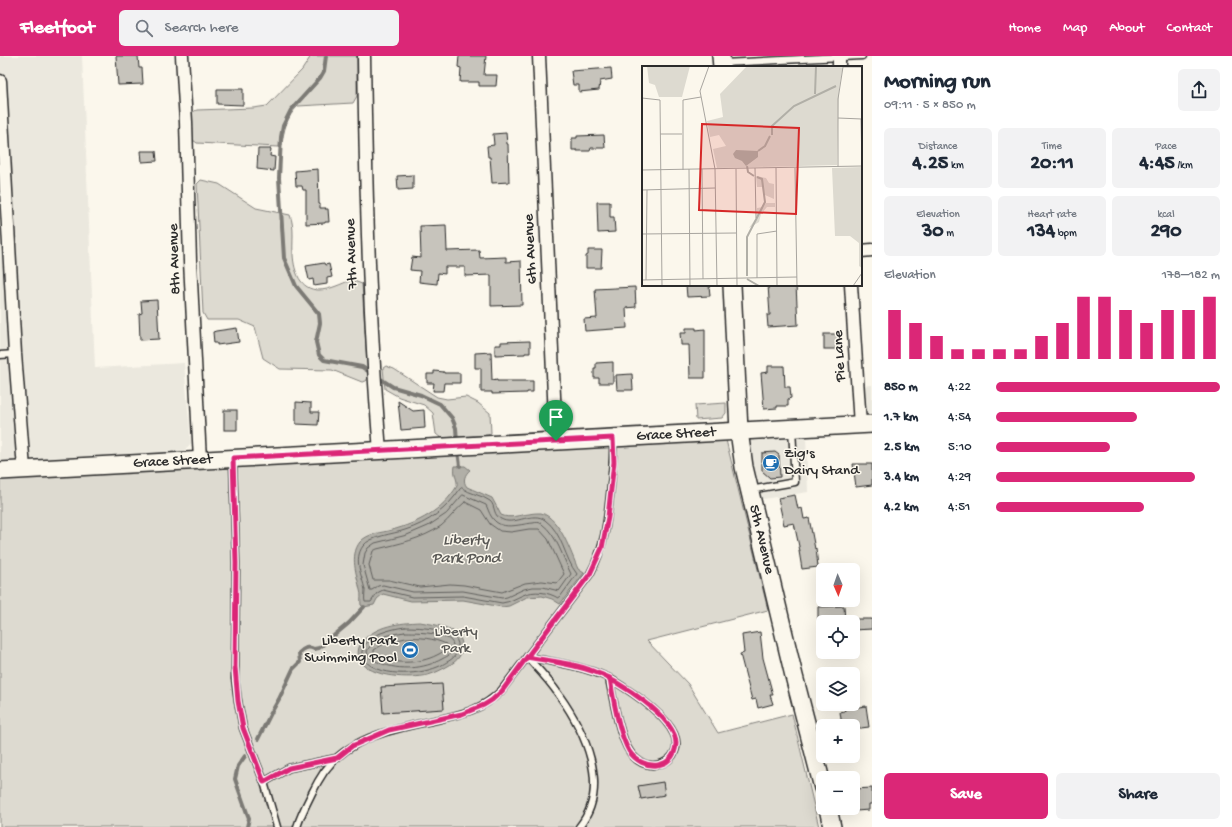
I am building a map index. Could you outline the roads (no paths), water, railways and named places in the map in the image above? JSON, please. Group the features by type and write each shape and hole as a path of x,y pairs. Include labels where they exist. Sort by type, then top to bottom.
{"street":[{"name":"8th Avenue","path":"182,56 200,460"},
{"name":"7th Avenue","path":"364,56 368,259 380,450"},
{"name":"6th Avenue","path":"539,56 556,441"},
{"path":"0,81 14,354 24,469"},
{"path":"862,251 872,250"},
{"name":"5th Avenue","path":"732,286 739,431 748,490 819,771"},
{"name":"Pie Lane","path":"851,286 866,424"},
{"name":"Grace Street","path":"0,470 866,424"},
{"path":"829,815 832,827"}],"lane":[{"path":"721,62 839,60 862,56"},
{"path":"0,355 14,354"},
{"path":"748,490 795,482 792,428"},
{"path":"297,827 304,807 321,777 337,758 352,746 389,730 462,714 484,705 502,691 590,574 602,548 608,517 614,462 613,438"},
{"path":"233,458 236,563 235,673 238,701 243,728 264,782 277,827"},
{"path":"527,657 595,671 610,678 626,688 649,705 669,726 674,734 676,744 674,753 662,764 644,764 636,760 630,751 625,742 615,706 610,678"},
{"path":"527,657 558,693 571,712 588,747 593,770 594,793 588,814 579,827"},
{"path":"264,782 289,768 337,758"}],"water":[{"name":"Liberty Park Pond","path":"455,466 465,466 470,470 465,478 465,485 492,498 501,515 511,517 541,513 548,516 554,522 564,537 578,569 584,573 560,604 552,599 542,596 527,597 509,606 502,607 463,600 411,601 383,594 377,599 374,605 364,607 361,605 361,594 354,559 360,542 371,535 411,524 437,509 451,495 457,486"},
{"name":"Liberty Park Swimming Pool","path":"420,622 440,626 454,631 461,641 462,648 459,657 455,661 428,675 402,677 381,674 365,666 360,660 358,653 360,645 373,632 396,624"}],"waterway":[{"path":"326,56 324,71 320,78 291,110 283,126 279,178 284,258 296,286 319,314 320,323 316,342 319,355 324,360 362,367 393,387 421,395 440,404 452,418 456,428 457,442"},
{"path":"458,451 460,466"},
{"path":"258,739 293,669 300,662 299,653 306,648 319,648 349,623 364,607"},
{"path":"245,756 238,766 235,779 249,818 247,827"}],"place":[{"name":"Zig's Dairy Stand","path":"771,463"},
{"name":"Liberty Park Swimming Pool","path":"410,650"}],"park label":[{"name":"Liberty Park","path":"456,640"}]}
